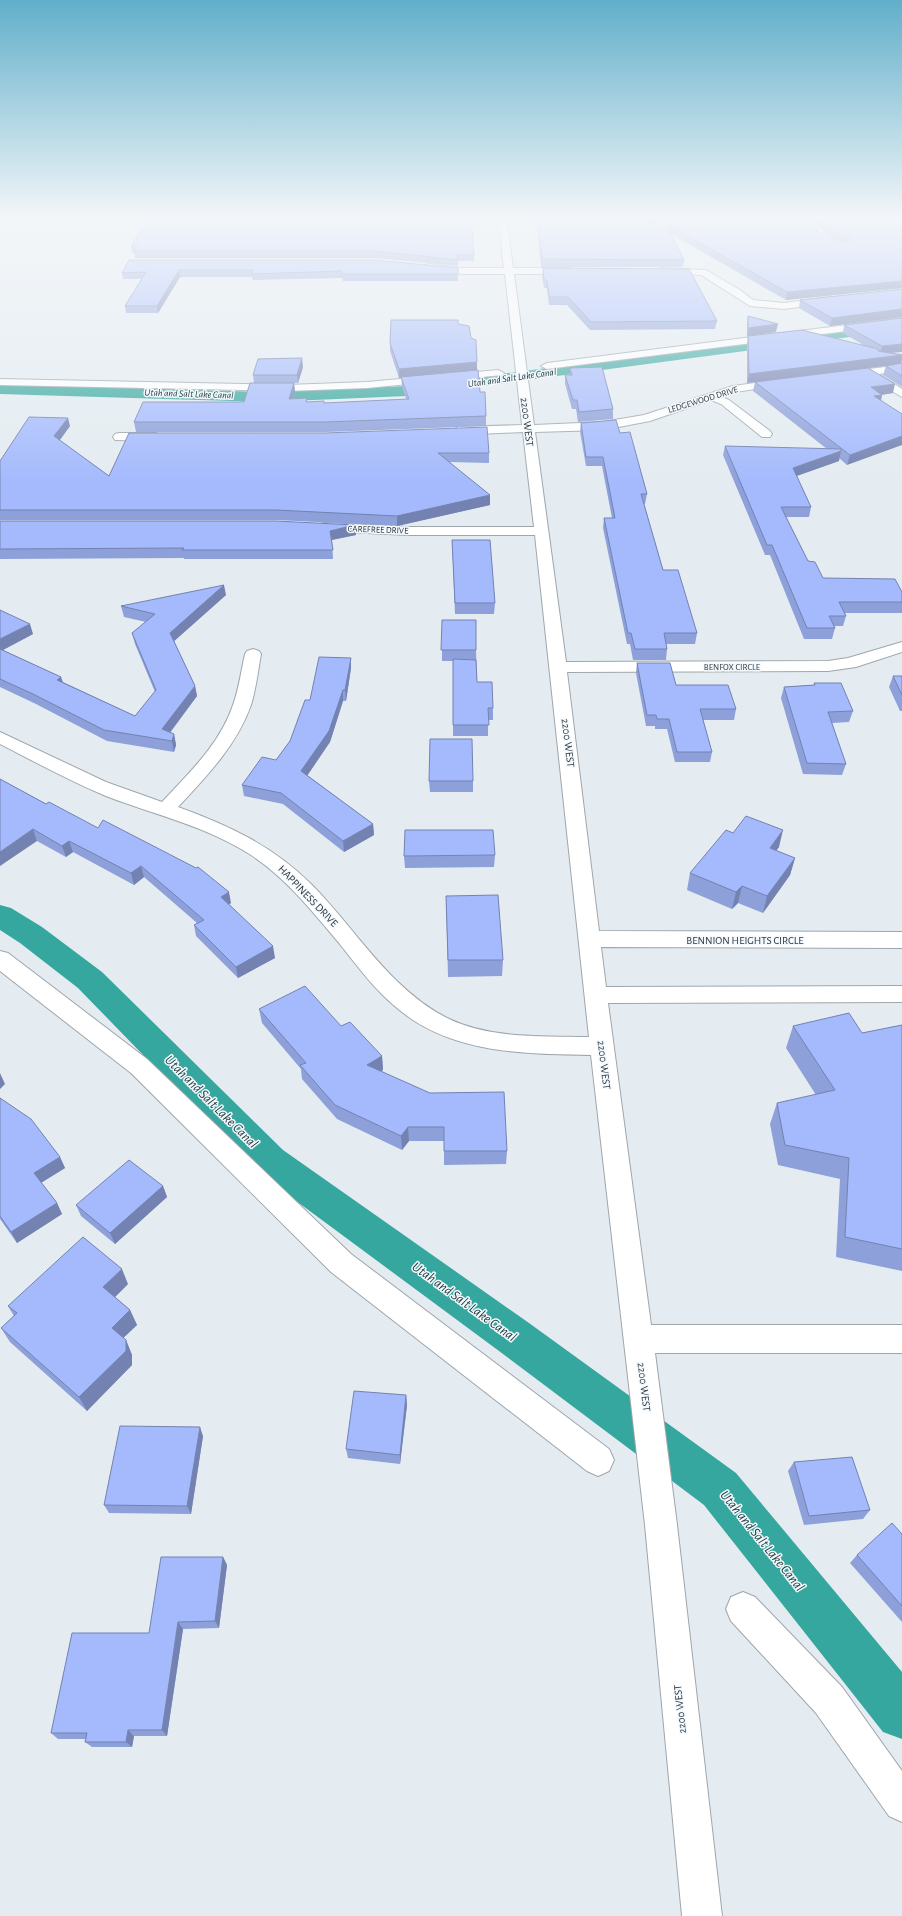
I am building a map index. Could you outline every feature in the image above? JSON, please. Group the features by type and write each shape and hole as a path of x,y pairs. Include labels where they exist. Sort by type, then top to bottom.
{"street":[{"name":"2200 WEST","path":"513,304 572,772 588,939 661,1525 702,1916"},
{"path":"771,304 784,306 796,304"},
{"path":"547,366 902,321"},
{"path":"836,376 902,368"},
{"path":"868,372 902,394"},
{"path":"0,382 287,388 367,385 498,373"},
{"name":"LEDGEWOOD DRIVE","path":"448,432 603,426 626,423 646,418 732,389 797,380"},
{"path":"710,396 725,402 766,434"},
{"path":"119,437 168,437"},
{"name":"CAREFREE DRIVE","path":"308,526 401,531 541,531"},
{"name":"BENFOX CIRCLE","path":"558,667 828,666 850,663 902,647"},
{"path":"166,810 214,756 230,732 241,710 253,654"},
{"name":"HAPPINESS DRIVE","path":"0,737 46,761 113,791 199,821 230,834 257,850 282,868 326,914 392,990 420,1014 454,1031 494,1042 602,1046"},
{"name":"BENNION HEIGHTS CIRCLE","path":"588,939 902,940"},
{"path":"0,959 138,1066 341,1263 598,1460"},
{"path":"596,995 902,994"},
{"path":"638,1339 902,1339"},
{"path":"743,1609 830,1700 902,1803"}],"building":[{"path":"126,304 158,304 157,306 125,306"},
{"path":"575,304 708,304 717,321 591,322"},
{"path":"808,304 902,304 902,309 832,318"},
{"path":"748,316 778,324 748,328"},
{"path":"902,318 902,344 882,346 844,325"},
{"path":"391,320 458,320 458,324 469,326 471,338 476,340 477,362 399,369 390,343"},
{"path":"802,330 878,349 878,351 902,355 749,374 748,336"},
{"path":"302,358 297,375 253,375 258,359"},
{"path":"902,363 902,376 886,366"},
{"path":"602,367 613,409 579,412 577,400 573,400 565,375 572,375 570,368"},
{"path":"868,368 895,384 871,387 882,395 874,396 902,414 902,436 850,455 755,382"},
{"path":"478,370 480,392 485,392 486,416 325,422 134,422 143,402 244,402 250,383 294,383 289,399 307,398 306,402 324,401 324,403 409,399 401,377"},
{"path":"29,417 68,418 54,436 109,476 129,433 325,433 487,427 489,453 438,453 490,495 397,516 276,510 0,510 0,461"},
{"path":"616,420 620,433 630,432 647,494 641,494 663,570 678,570 697,633 664,633 667,649 635,649 631,633 628,633 604,518 615,518 603,457 586,457 581,423"},
{"path":"725,446 841,449 841,451 793,468 811,507 781,507 808,561 815,562 823,578 895,579 902,592 902,602 839,602 846,616 829,616 835,628 807,628 772,545 767,545"},
{"path":"0,521 276,521 355,525 330,531 333,550 182,550 184,548 0,549"},
{"path":"452,540 490,540 495,603 455,603"},
{"path":"224,585 170,633 195,686 162,729 174,734 172,741 104,730 0,679 0,649 61,677 57,680 135,716 156,690 132,633 155,614 121,606"},
{"path":"0,610 30,624 0,639"},
{"path":"442,620 476,620 476,650 441,650"},
{"path":"319,657 351,658 345,690 343,690 329,731 301,771 373,824 343,841 281,793 242,785 262,757 276,760 290,741 305,700 310,700"},
{"path":"453,659 476,660 477,682 492,682 493,708 488,708 489,725 453,725"},
{"path":"637,663 670,663 676,685 728,685 736,709 700,709 712,752 677,752 669,719 657,719 656,715 647,715"},
{"path":"893,676 902,676 902,695"},
{"path":"814,683 841,683 853,711 828,712 846,764 807,763 784,687 815,685"},
{"path":"430,739 472,739 473,781 429,781"},
{"path":"0,779 46,804 49,802 98,828 103,820 196,868 198,867 229,892 221,897 273,946 236,967 194,925 204,920 141,866 131,873 69,841 62,846 33,829 0,852"},
{"path":"746,816 783,830 770,848 795,858 767,896 742,886 736,892 690,873 726,830 733,833"},
{"path":"405,830 493,830 495,855 404,856"},
{"path":"498,895 503,960 448,960 446,896"},
{"path":"305,986 341,1026 350,1022 382,1056 367,1065 430,1093 504,1092 507,1151 444,1151 444,1127 408,1127 401,1136 335,1105 300,1065 306,1063 259,1009"},
{"path":"849,1013 862,1033 902,1025 902,1249 845,1237 849,1158 785,1145 777,1103 835,1090 793,1026"},
{"path":"0,1098 31,1119 60,1157 34,1173 57,1203 11,1232 0,1216"},
{"path":"129,1160 163,1186 110,1233 76,1205"},
{"path":"83,1237 122,1269 103,1287 130,1310 112,1328 126,1340 126,1351 79,1397 1,1328 17,1313 8,1306"},
{"path":"354,1391 406,1395 400,1455 346,1449"},
{"path":"120,1426 200,1427 187,1506 104,1505"},
{"path":"852,1457 870,1510 809,1516 794,1462"},
{"path":"892,1523 902,1534 902,1606 857,1555"},
{"path":"161,1557 223,1557 215,1621 178,1622 162,1730 128,1730 126,1742 85,1742 87,1733 51,1733 72,1633 149,1633"}],"waterway":[{"name":"Utah and Salt Lake Canal","path":"0,389 267,397 407,391 902,326"},
{"name":"Utah and Salt Lake Canal","path":"0,916 31,935 90,980 270,1161 514,1337 720,1489 902,1713"}]}
